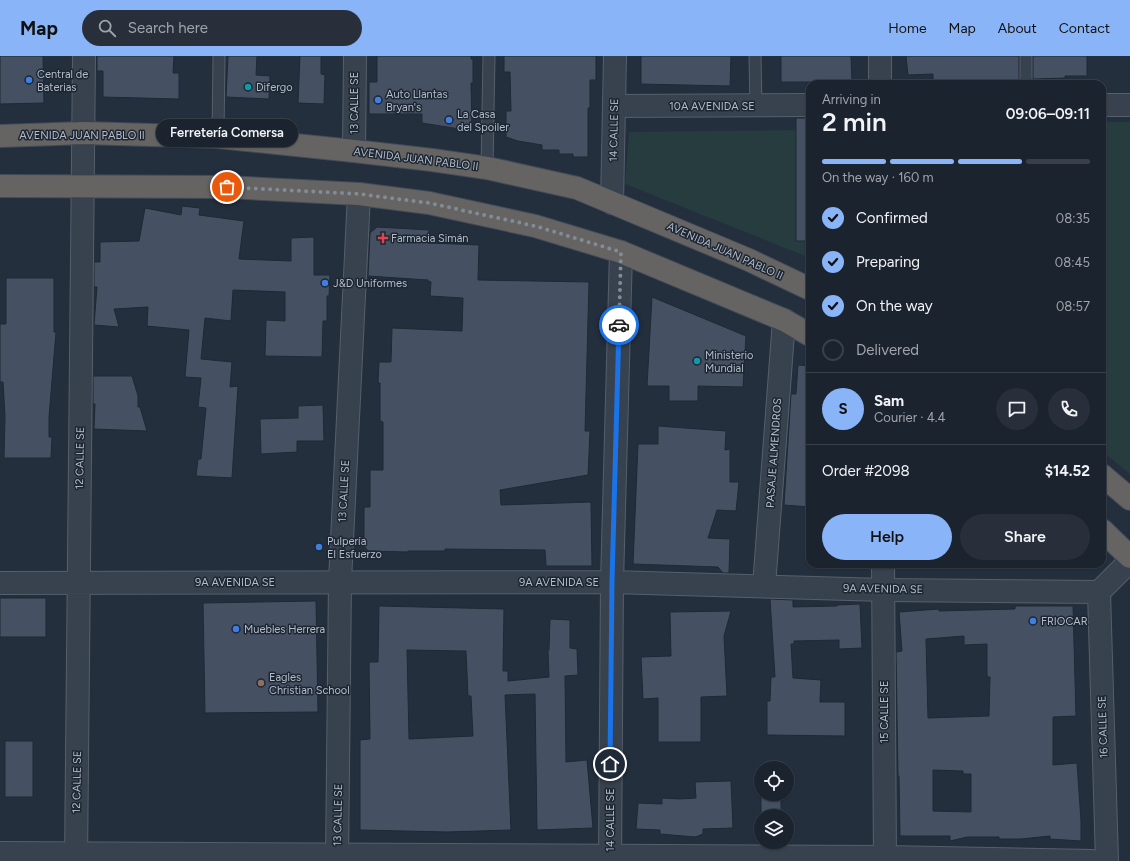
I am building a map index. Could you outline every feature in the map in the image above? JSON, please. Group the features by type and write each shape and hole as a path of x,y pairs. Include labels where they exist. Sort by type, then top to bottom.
{"highway":[{"name":"AVENIDA JUAN PABLO II","path":"0,136 84,133 218,137 354,151 487,168 577,188 749,260 806,287"},
{"path":"0,186 227,187 359,194 429,203 535,226 621,252 784,320 806,333"},
{"path":"1106,479 1130,499"},
{"path":"1106,534 1130,557"}],"street":[{"name":"12 CALLE SE","path":"76,857 84,56"},
{"name":"13 CALLE SE","path":"354,151 355,56"},
{"name":"14 CALLE SE","path":"612,203 615,56"},
{"path":"880,56 880,80"},
{"path":"1106,105 1130,105"},
{"name":"10A AVENIDA SE","path":"614,106 806,106"},
{"name":"13 CALLE SE","path":"337,858 340,581 359,194"},
{"name":"14 CALLE SE","path":"610,858 612,582 621,252"},
{"name":"PASAJE ALMENDROS","path":"764,586 784,320"},
{"path":"1099,592 1130,561"},
{"name":"15 CALLE SE","path":"883,568 885,859"},
{"name":"9A AVENIDA SE","path":"0,582 612,582 884,590 1099,592"},
{"name":"16 CALLE SE","path":"1099,592 1107,861"},
{"path":"0,853 76,857 1092,861"}],"lane":[{"path":"218,137 219,56"},
{"path":"487,168 489,56"},
{"path":"755,56 756,106"},
{"path":"1026,56 1026,80"}],"green space":[{"path":"1106,122 1130,122 1130,474 1106,454"},
{"path":"806,130 806,256 625,184 629,132"}],"building":[{"name":"Central de Baterias","path":"0,56 43,56 44,103 0,104"},
{"path":"97,56 174,56 173,73 179,73 179,99 103,97 103,71 97,71"},
{"name":"Difergo","path":"228,56 257,56 256,75 270,76 269,99 226,97"},
{"path":"300,56 321,56 321,74 325,75 324,104 298,103"},
{"path":"377,56 471,56 471,59 473,59 473,83 471,83 472,131 422,123 422,114 369,114 369,82 377,82"},
{"path":"504,56 596,56 596,80 590,80 590,108 588,108 588,157 573,157 573,154 559,154 559,150 542,150 542,145 518,141 506,137 506,111 511,111 510,72 504,72"},
{"path":"641,56 731,56 730,86 641,84"},
{"path":"781,56 851,56 852,80 806,80 806,82 781,82"},
{"path":"906,56 1019,56 1018,80 933,80 933,74 908,75"},
{"path":"1033,56 1087,56 1087,76 1065,76 1065,78 1033,79"},
{"path":"796,118 806,118 806,241 796,241"},
{"path":"182,206 200,208 199,215 244,221 239,259 291,261 291,238 314,237 314,275 330,275 329,296 327,296 327,321 323,321 322,357 265,356 266,320 285,321 285,292 233,290 231,321 205,318 201,359 232,362 230,387 238,386 232,478 196,476 198,459 201,459 206,408 198,407 201,378 185,377 189,330 147,326 148,307 114,309 119,327 94,325 97,287 94,287 94,262 100,262 100,242 139,241 145,208 181,215"},
{"path":"377,227 429,230 428,243 479,245 478,280 589,282 585,431 590,431 588,475 500,490 501,505 591,502 592,566 546,566 545,550 445,549 445,551 408,552 368,551 364,546 364,507 370,507 370,470 383,470 383,422 380,421 380,383 378,383 379,362 391,362 392,328 462,331 463,298 430,296 431,282 428,280 368,276 370,233"},
{"path":"6,278 54,278 54,332 56,332 49,417 49,437 52,437 51,458 4,458 5,416 3,382 0,382 0,324 6,324"},
{"name":"Ministerio Mundial","path":"652,297 746,336 743,387 698,386 698,401 669,401 669,386 647,386"},
{"path":"798,365 806,366 806,507 784,505 791,394 796,394"},
{"path":"93,376 132,376 138,396 138,407 140,407 147,431 94,429 95,404 93,404"},
{"path":"323,405 324,441 297,441 297,452 261,454 260,419 298,418 298,406"},
{"path":"658,426 726,431 725,450 730,449 730,482 739,482 736,511 717,510 708,538 730,539 729,573 723,573 718,567 633,564 638,444 658,444"},
{"path":"0,598 46,598 46,637 0,637"},
{"path":"770,599 793,600 793,607 860,604 862,648 839,649 839,640 794,641 794,644 791,644 793,678 821,680 820,702 845,702 845,736 767,735 767,701 770,701 771,677 775,677"},
{"path":"316,601 318,712 205,713 203,603"},
{"path":"379,606 504,609 503,671 508,671 508,681 549,677 548,650 550,619 570,620 570,648 577,649 578,675 565,676 566,762 587,760 593,828 537,830 535,694 505,695 511,830 447,832 360,830 360,740 370,739 369,662 378,662","holes":["407,650 466,651 468,696 471,696 473,736 409,739"]},
{"path":"1015,606 1073,606 1076,716 1053,717 1053,765 1077,763 1081,841 1050,839 1050,836 1021,839 967,837 950,841 950,836 900,836 896,652 902,651 899,612 939,609 939,611 1015,609","holes":["964,636 964,645 987,644 987,677 990,677 989,716 928,718 926,639","933,770 963,771 963,774 971,774 971,812 933,811"]},
{"path":"731,611 724,636 727,696 701,697 701,742 658,742 658,698 643,699 641,657 671,656 670,612"},
{"path":"5,741 33,741 33,797 5,797"},
{"path":"731,781 733,828 703,829 703,834 695,837 660,834 660,830 636,829 638,803 662,804 662,798 696,798 695,782"},
{"path":"761,801 781,801 781,809 761,809"}],"way so far":[{"path":"227,187 359,194 429,203 535,226 621,252 619,325"}],"place":[{"name":"Central de Baterias","path":"29,80"},
{"name":"Difergo","path":"248,87"},
{"name":"Auto Llantas Bryan's","path":"378,100"},
{"name":"La Casa del Spoiler","path":"449,120"},
{"name":"Ferretería Comersa","path":"227,187"},
{"name":"Farmacia Simán","path":"383,238"},
{"name":"J&D Uniformes","path":"325,283"},
{"name":"Ministerio Mundial","path":"697,361"},
{"name":"Pulpería El Esfuerzo","path":"319,547"},
{"name":"FRIOCAR","path":"1033,621"},
{"name":"Muebles Herrera","path":"236,629"},
{"name":"Eagles Christian School","path":"261,683"}],"route":[{"path":"610,764 612,582 619,325"}]}
